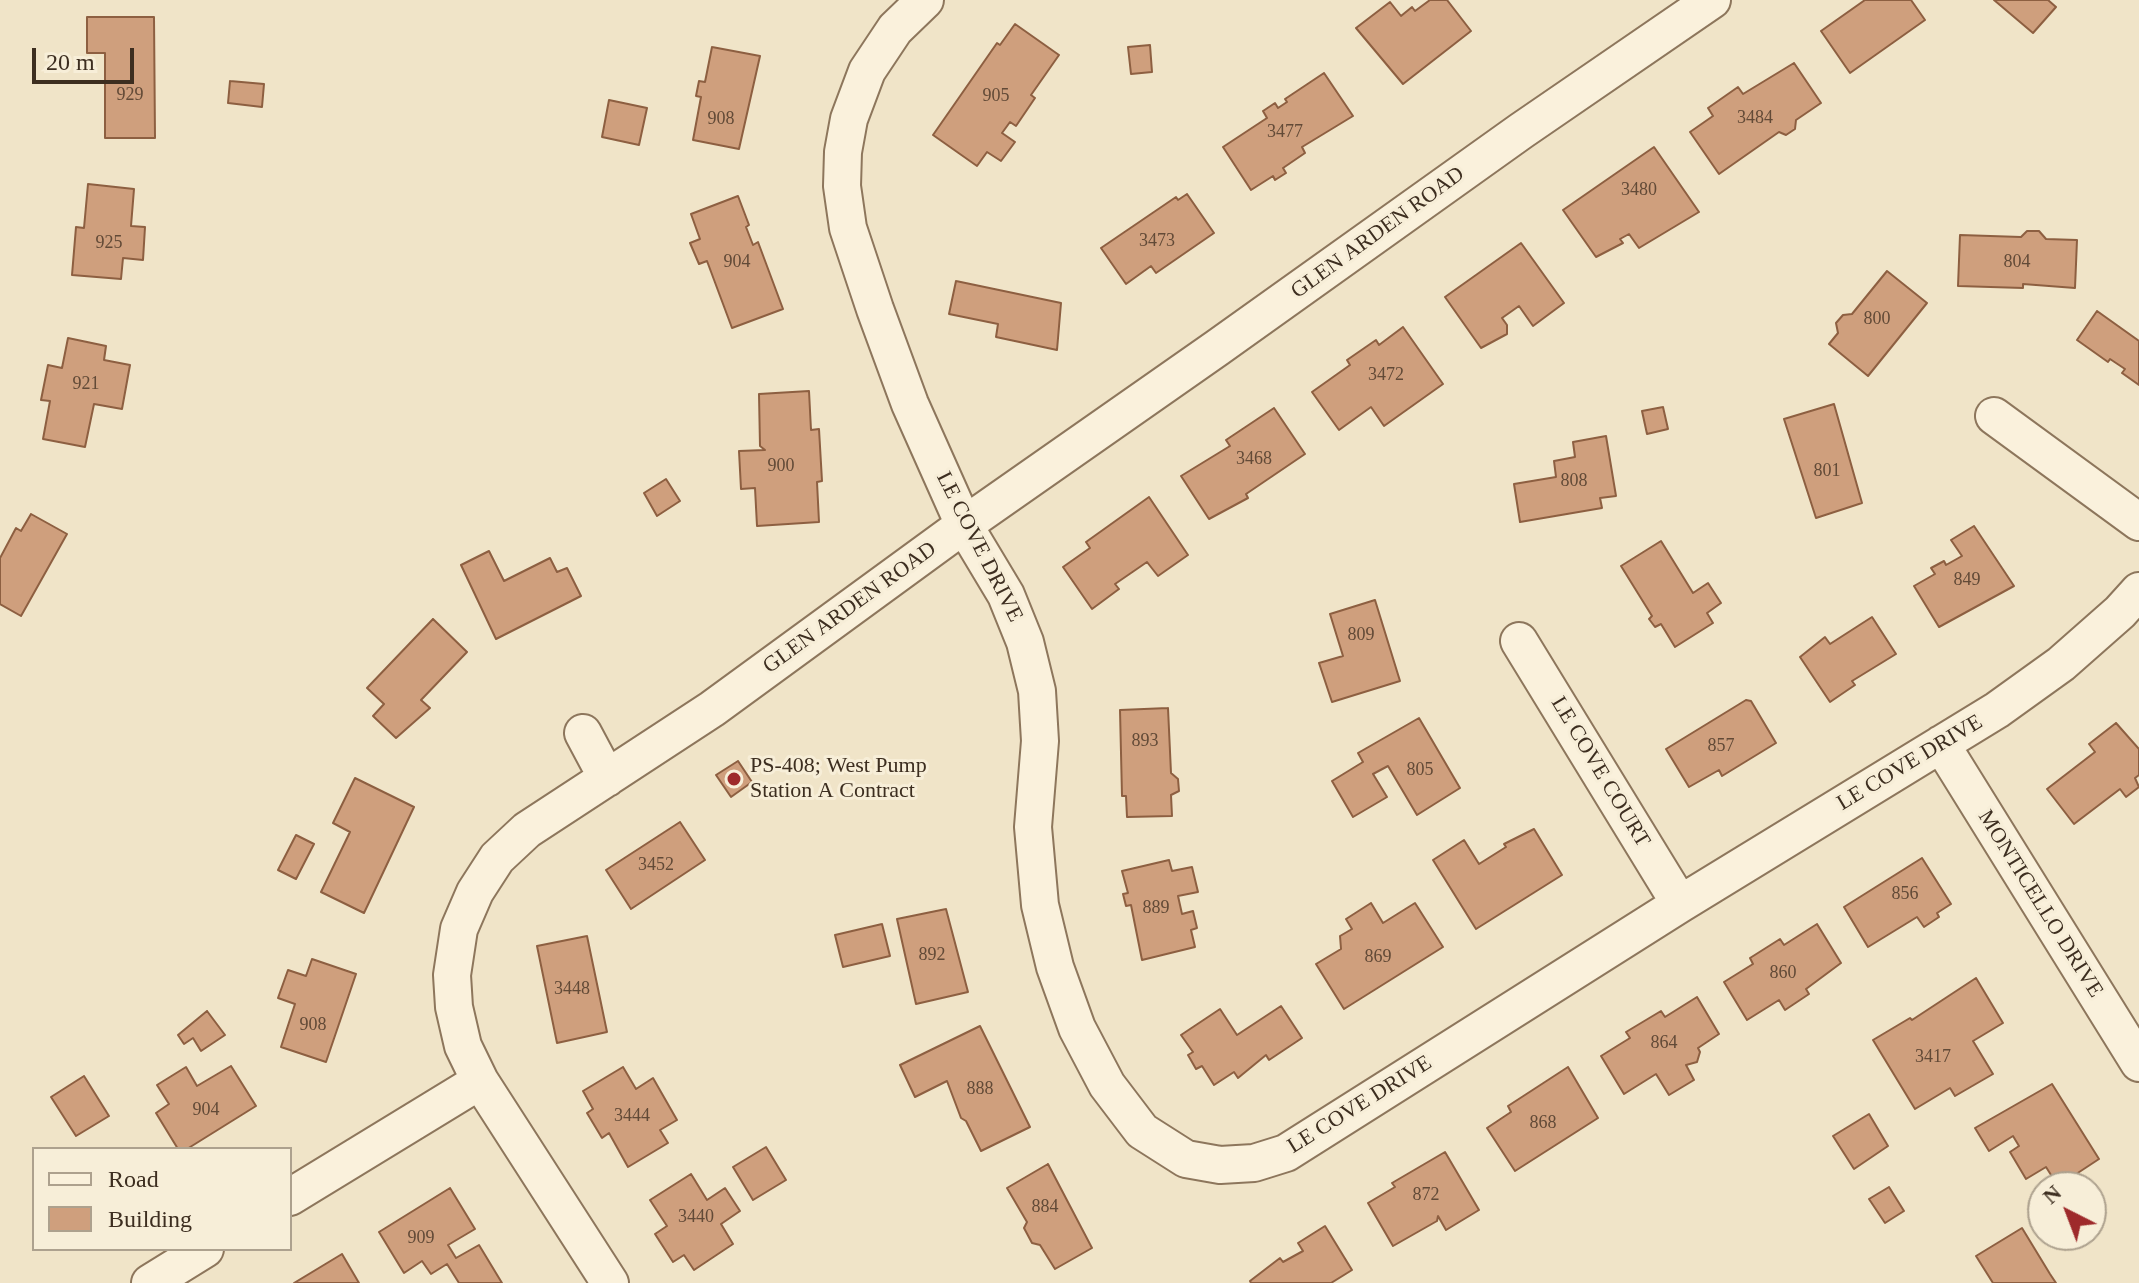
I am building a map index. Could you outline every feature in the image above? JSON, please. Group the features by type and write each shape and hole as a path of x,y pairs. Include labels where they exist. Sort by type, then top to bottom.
{"street":[{"name":"LE COVE DRIVE","path":"925,0 895,29 867,71 849,119 843,152 842,186 848,228 910,404 964,525 1006,595 1025,642 1037,691 1040,741 1033,827 1040,905 1055,967 1077,1028 1107,1085 1142,1131 1186,1159 1220,1165 1254,1163 1286,1153 1680,904 1997,710 2061,664 2139,591"},
{"name":"GLEN ARDEN ROAD","path":"610,1283 480,1081 463,1046 454,1007 452,975 459,929 475,892 497,858 527,830 712,709 964,525 1521,131 1712,0"},
{"path":"1994,416 2139,522"},
{"name":"LE COVE COURT","path":"1519,641 1680,904"},
{"path":"583,733 607,778"},
{"name":"MONTICELLO DRIVE","path":"1941,744 2139,1063"},
{"path":"292,1196 480,1081"},
{"path":"150,1283 202,1251"}],"building":[{"path":"1430,0 1447,0 1471,31 1403,84 1356,28 1390,2 1401,16 1412,7 1415,11"},
{"path":"1865,0 1911,0 1925,20 1850,73 1821,31"},
{"path":"1994,0 2048,0 2056,7 2033,33"},
{"path":"87,17 154,17 155,138 105,138 105,53 87,53"},
{"path":"1015,24 1059,55 1031,95 1035,98 1016,126 1010,122 1002,133 1015,142 1001,161 987,152 977,166 933,135 997,43 1000,45"},
{"path":"1150,45 1152,72 1131,74 1128,47"},
{"path":"712,47 760,56 739,149 693,140 701,97 696,96 699,81 705,82"},
{"path":"1794,63 1821,103 1796,120 1795,129 1786,135 1779,132 1719,174 1690,132 1713,116 1708,108 1738,87 1743,94"},
{"path":"1324,73 1353,116 1302,147 1305,153 1283,168 1286,173 1275,180 1273,176 1251,190 1223,147 1267,118 1263,111 1275,103 1278,108 1287,102 1285,99"},
{"path":"230,81 264,84 262,107 228,103"},
{"path":"609,100 647,108 639,145 602,137"},
{"path":"1654,147 1699,212 1639,248 1629,234 1620,239 1623,243 1596,257 1563,210"},
{"path":"88,184 134,189 131,226 145,227 143,260 123,258 121,279 72,275 76,227 84,228"},
{"path":"1187,194 1214,233 1156,273 1151,266 1126,284 1101,248 1176,197 1178,200"},
{"path":"738,196 753,245 758,242 783,309 732,328 707,261 699,264 690,243 700,239 691,214"},
{"path":"2027,231 2039,231 2046,239 2077,240 2075,288 2023,284 2023,288 1958,286 1960,235 2021,237"},
{"path":"1521,243 1564,303 1533,326 1519,306 1502,318 1507,325 1507,334 1481,348 1445,297"},
{"path":"1887,271 1927,303 1868,376 1829,344 1838,333 1836,323 1843,315 1852,314"},
{"path":"956,281 1061,303 1057,350 996,337 998,324 949,314"},
{"path":"2097,311 2139,341 2139,385 2122,373 2125,369 2110,359 2108,362 2077,340"},
{"path":"1403,327 1443,384 1384,426 1371,407 1339,430 1312,392 1350,365 1347,360 1376,340 1379,345"},
{"path":"68,338 106,346 104,360 130,365 122,409 94,404 85,447 43,439 50,401 41,400 48,365 62,368"},
{"path":"809,391 811,430 819,429 822,481 817,482 819,522 757,526 755,488 741,489 739,451 765,450 760,446 759,394"},
{"path":"1834,404 1862,503 1816,518 1784,419"},
{"path":"1663,407 1668,429 1647,434 1642,411"},
{"path":"1274,408 1305,454 1246,494 1248,498 1209,519 1181,476 1230,446 1226,440"},
{"path":"1606,436 1616,496 1600,498 1602,508 1520,522 1514,484 1556,477 1554,461 1575,457 1573,442"},
{"path":"666,479 680,501 657,516 644,493"},
{"path":"1149,497 1188,555 1158,576 1147,562 1115,584 1119,589 1092,609 1063,567 1090,548 1086,542"},
{"path":"31,514 67,534 21,616 0,604 0,558 16,528 21,531"},
{"path":"1974,526 2014,586 1939,627 1914,586 1935,574 1931,568 1944,561 1946,565 1962,556 1951,540"},
{"path":"1661,541 1693,593 1708,583 1721,603 1707,613 1713,623 1675,647 1661,624 1655,627 1649,619 1652,616 1621,566"},
{"path":"489,551 504,581 550,558 557,572 567,568 581,596 496,639 461,565"},
{"path":"1375,600 1400,681 1332,702 1319,663 1343,656 1330,614"},
{"path":"1872,617 1896,654 1852,681 1855,685 1830,702 1800,657 1825,637 1830,644"},
{"path":"433,619 467,652 421,700 430,708 396,738 373,716 384,704 367,688"},
{"path":"1746,700 1751,701 1776,743 1722,776 1719,770 1689,787 1666,749"},
{"path":"1168,708 1171,773 1178,779 1179,791 1171,795 1172,816 1127,817 1126,796 1122,796 1120,710"},
{"path":"1419,718 1460,788 1417,815 1388,766 1373,774 1387,797 1353,817 1332,781 1363,762 1358,753"},
{"path":"2116,723 2139,749 2139,775 2135,778 2139,787 2126,797 2120,789 2074,824 2047,789 2095,752 2089,744"},
{"name":"PS-408; West Pump Station A Contract","path":"738,761 752,782 731,797 716,775"},
{"path":"355,778 414,807 364,913 321,892 350,832 333,823"},
{"path":"680,822 705,860 631,909 606,870"},
{"path":"1534,829 1562,875 1476,929 1433,860 1464,840 1479,864 1506,847 1504,844"},
{"path":"296,835 314,844 296,879 278,870"},
{"path":"1922,858 1951,904 1924,927 1917,917 1868,947 1844,907"},
{"path":"1169,860 1172,871 1192,867 1198,892 1178,896 1182,914 1193,911 1197,928 1191,930 1195,947 1142,960 1131,905 1126,906 1123,894 1128,893 1122,871"},
{"path":"1371,903 1383,923 1415,903 1443,947 1344,1009 1316,964 1341,949 1340,936 1352,929 1346,919"},
{"path":"946,909 968,992 916,1004 897,919"},
{"path":"882,924 890,956 843,967 835,935"},
{"path":"1817,924 1841,963 1806,989 1809,994 1785,1010 1779,1000 1747,1020 1724,982 1753,964 1750,958 1780,939 1784,945"},
{"path":"587,936 607,1032 557,1043 537,946"},
{"path":"312,959 356,974 326,1062 281,1047 295,1004 278,998 288,970 306,976"},
{"path":"1976,978 2003,1023 1973,1041 1993,1074 1955,1096 1950,1088 1915,1109 1873,1040 1910,1018 1912,1020"},
{"path":"1697,997 1719,1034 1698,1048 1697,1062 1686,1065 1694,1080 1669,1095 1656,1074 1624,1094 1601,1056 1630,1038 1626,1032 1661,1011 1665,1017"},
{"path":"1281,1006 1302,1038 1269,1060 1266,1055 1238,1078 1234,1072 1214,1085 1202,1066 1196,1069 1188,1055 1193,1052 1181,1035 1220,1009 1237,1035"},
{"path":"207,1011 225,1035 201,1051 193,1038 184,1044 178,1035"},
{"path":"980,1026 1030,1127 981,1151 966,1121 961,1118 947,1081 915,1097 900,1065"},
{"path":"231,1066 256,1106 190,1147 177,1147 156,1113 169,1104 157,1085 186,1067 197,1086"},
{"path":"623,1067 636,1089 653,1078 677,1120 660,1130 668,1143 628,1167 609,1133 602,1138 587,1113 593,1109 583,1091"},
{"path":"1568,1067 1598,1118 1515,1171 1487,1128 1511,1112 1508,1106"},
{"path":"84,1076 109,1116 76,1136 51,1097"},
{"path":"2052,1084 2099,1159 2081,1171 2049,1171 2046,1167 2039,1171 2027,1171 2026,1179 2010,1152 2019,1146 2013,1136 1989,1151 1975,1128"},
{"path":"1869,1114 1888,1146 1854,1169 1833,1136"},
{"path":"766,1147 786,1180 753,1200 733,1167"},
{"path":"1445,1152 1479,1210 1446,1230 1438,1216 1437,1221 1393,1246 1368,1203 1395,1187 1392,1183"},
{"path":"1048,1164 1092,1248 1055,1269 1040,1245 1032,1243 1024,1228 1027,1222 1007,1188"},
{"path":"691,1174 707,1200 725,1188 740,1211 721,1224 733,1244 694,1270 684,1255 673,1262 655,1234 667,1226 650,1200"},
{"path":"1889,1187 1904,1211 1885,1223 1869,1199"},
{"path":"450,1188 475,1229 448,1245 456,1258 479,1245 502,1283 459,1283 447,1264 431,1274 422,1261 404,1273 379,1232"},
{"path":"1325,1226 1352,1270 1331,1283 1251,1283 1280,1258 1283,1262 1303,1251 1298,1243"},
{"path":"2022,1228 2027,1236 2027,1251 2036,1251 2056,1283 1993,1283 1976,1256"},
{"path":"342,1254 359,1283 294,1283"}],"place":[{"name":"PS-408; West Pump Station A Contract","path":"734,779"}]}
